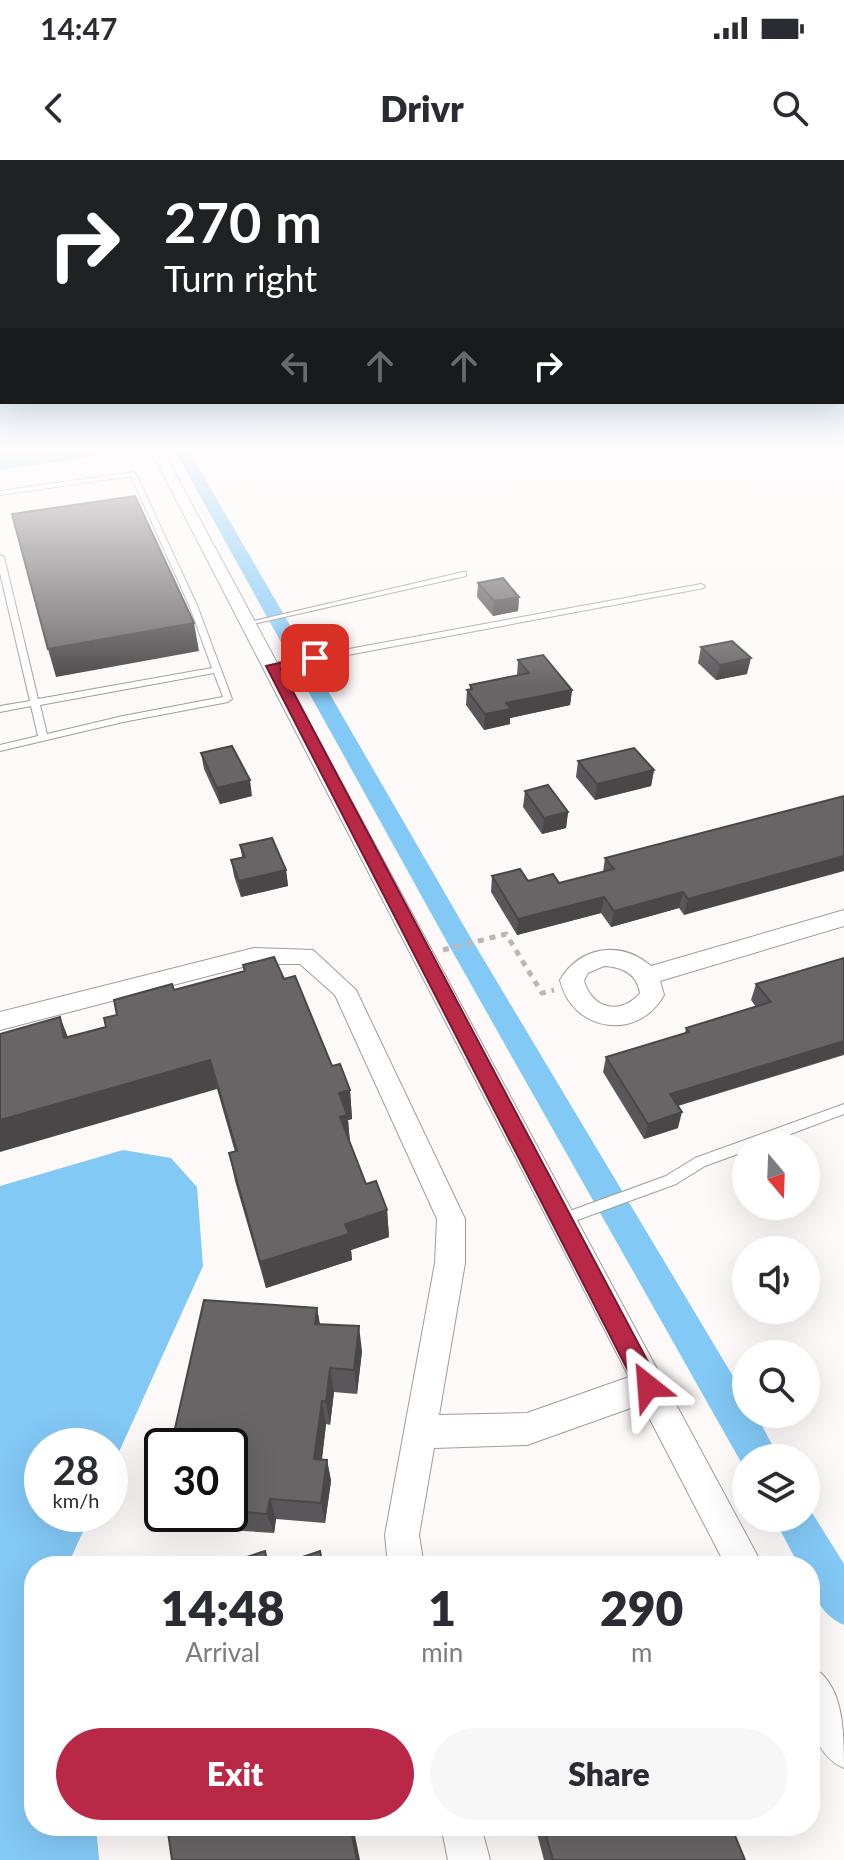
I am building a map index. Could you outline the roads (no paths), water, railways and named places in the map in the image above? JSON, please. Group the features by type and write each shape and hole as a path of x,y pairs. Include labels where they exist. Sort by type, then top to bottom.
{"street":[{"path":"204,528 259,621 273,666 740,1556"},
{"path":"647,976 844,918"},
{"path":"0,1021 254,956 305,956 344,990 451,1219 450,1263 402,1535 405,1556"},
{"path":"422,1432 527,1429 648,1386"},
{"path":"820,1704 844,1748"},
{"path":"463,1836 469,1860"}],"lane":[{"path":"0,748 228,699 193,605 158,528"},
{"path":"0,557 43,737"},
{"path":"259,621 463,574"},
{"path":"273,666 701,586"},
{"path":"0,709 217,670"},
{"path":"561,1220 671,1180 700,1162 844,1109"}],"water":[{"path":"123,1150 171,1158 197,1187 203,1266 128,1432 128,1428 24,1428 24,1532 83,1532 72,1556 24,1556 24,1836 97,1836 99,1860 0,1860 0,1186"}],"waterway":[{"path":"226,528 460,942 752,1444"},
{"path":"802,1532 816,1556"},
{"path":"820,1563 844,1604"}]}
